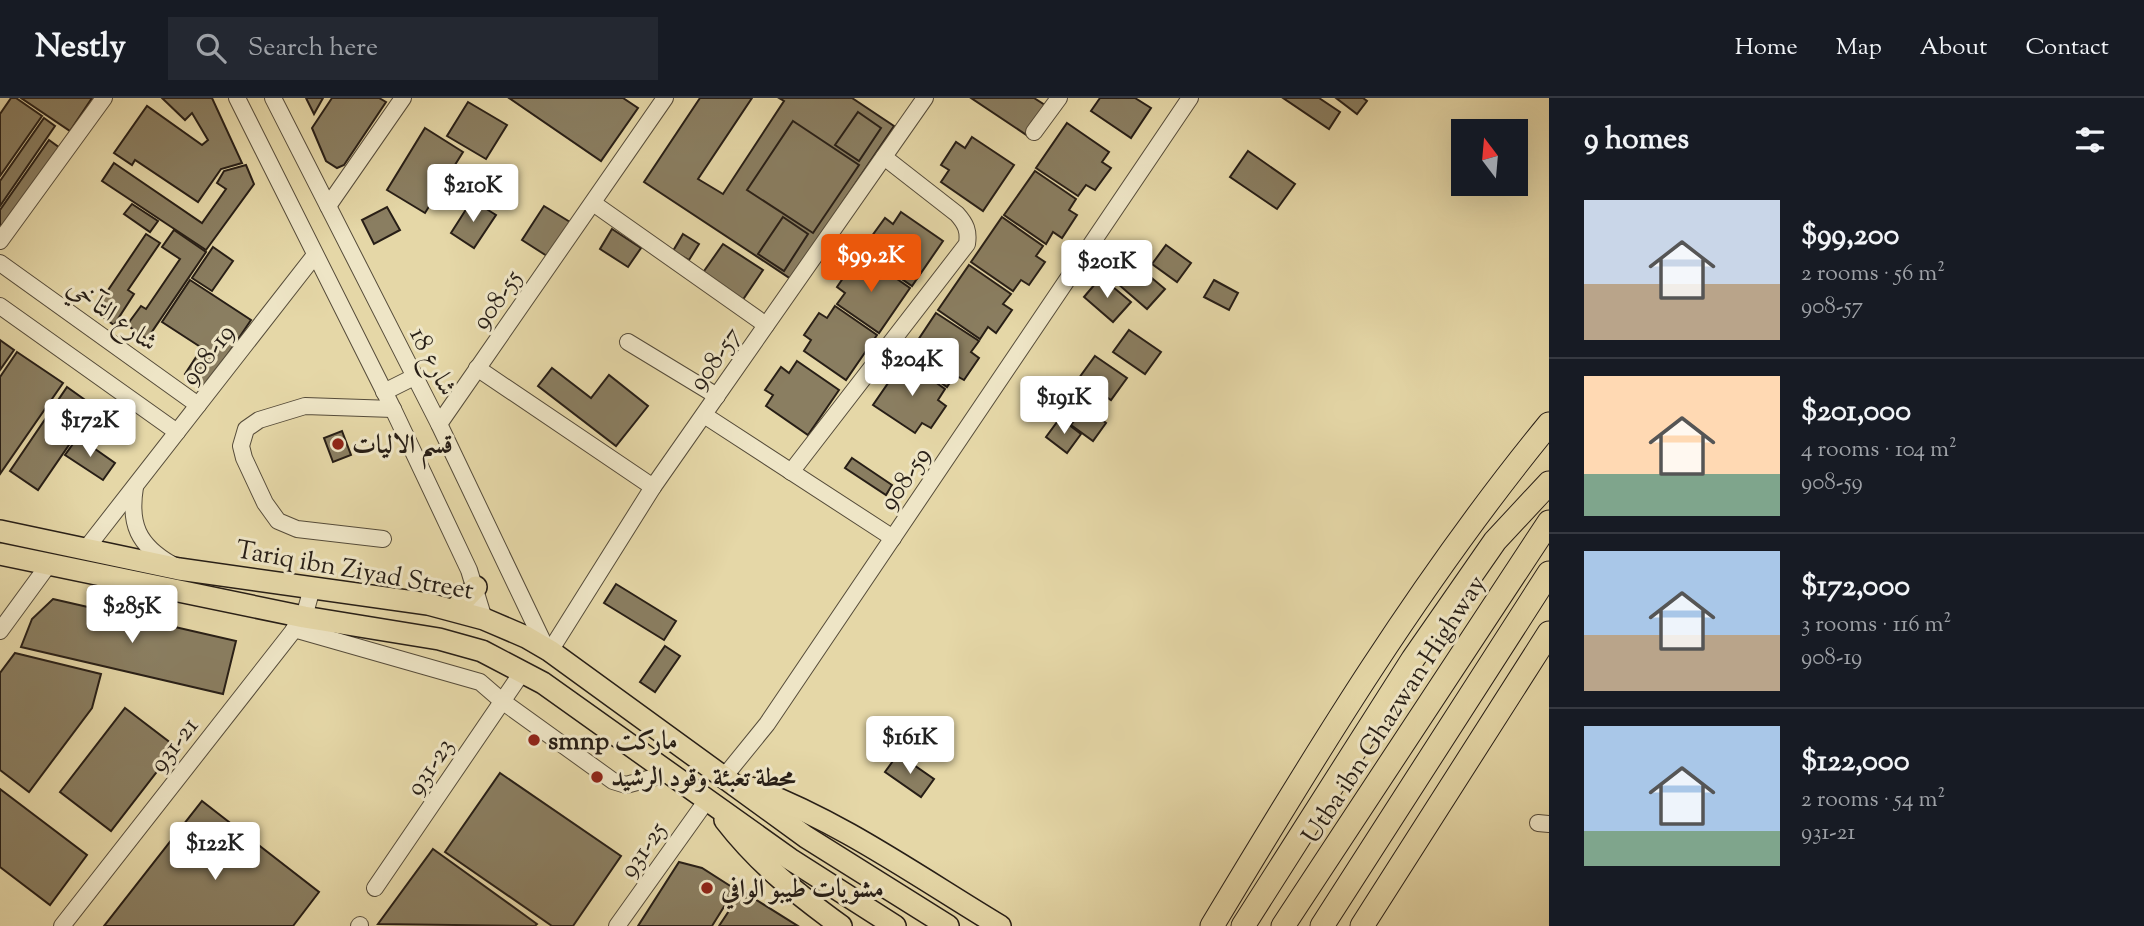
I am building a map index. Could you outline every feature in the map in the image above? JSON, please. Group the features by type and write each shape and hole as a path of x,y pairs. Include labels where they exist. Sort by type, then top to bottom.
{"highway":[{"path":"1212,926 1384,647 1500,484 1549,424"},
{"path":"1242,926 1413,659 1495,541 1549,483"},
{"name":"Utba ibn Ghazwan Highway","path":"1283,926 1549,522"},
{"path":"1322,926 1549,573"},
{"path":"1362,926 1549,633"}],"main road":[{"name":"Tariq ibn Ziyad Street","path":"0,531 179,569 428,604 484,619 548,649 806,837 948,926"},
{"name":"Tariq ibn Ziyad Street","path":"0,554 299,623 461,644 482,651 523,671 790,859 895,926"},
{"path":"454,610 475,587"},
{"path":"726,778 820,817 1000,926"},
{"path":"709,801 742,842 777,877 840,926"}],"street":[{"path":"0,241 104,98"},
{"path":"237,98 393,409 475,587 484,619"},
{"name":"شارع 18","path":"273,98 439,424 548,649"},
{"path":"328,206 403,98"},
{"name":"908-55","path":"439,424 665,98"},
{"name":"908-57","path":"548,649 653,487 925,98"},
{"path":"1034,132 1059,98"},
{"name":"908-59","path":"726,778 767,724 1190,98"},
{"path":"791,472 967,244 969,234 965,223 957,214 884,157"},
{"path":"593,203 766,325"},
{"name":"908-19","path":"85,550 315,255"},
{"name":"شارع التآخي","path":"0,263 198,404"},
{"path":"0,306 177,432"},
{"path":"628,342 717,396"},
{"path":"477,369 653,487"},
{"path":"384,392 414,376"},
{"path":"383,539 298,529 278,521 265,503 241,446 246,429 259,420 305,406 393,409"},
{"path":"704,415 893,538"},
{"path":"135,486 134,519 142,540 156,556 179,569"},
{"path":"0,631 49,565"},
{"name":"931-21","path":"62,926 299,623 312,588"},
{"path":"299,623 467,677 493,691 502,701 613,781 626,785 670,773"},
{"name":"931-23","path":"375,888 523,671"},
{"name":"931-25","path":"617,926 709,801"}],"building":[{"path":"11,98 16,98 42,116 0,176 0,114"},
{"path":"21,98 92,98 70,131"},
{"path":"162,98 212,98 242,163 221,169 198,202 135,160 132,165 114,153 147,106 202,145 208,140 192,113 185,120"},
{"path":"306,98 323,98 314,114"},
{"path":"332,98 379,98 386,102 344,165 337,168 326,161 312,128"},
{"path":"509,98 623,98 638,108 601,161"},
{"path":"700,98 752,98 698,179 723,194 784,101 779,98 852,98 894,126 791,279 644,182"},
{"path":"971,98 1034,98 1048,107 1028,136"},
{"path":"1100,98 1135,98 1151,108 1131,138 1091,111"},
{"path":"1283,98 1319,98 1340,112 1329,129"},
{"path":"1336,98 1363,98 1367,101 1357,114"},
{"path":"468,102 507,125 486,159 447,136"},
{"path":"858,112 881,128 859,161 835,145"},
{"path":"44,118 55,126 0,206 0,181"},
{"path":"793,121 859,165 813,233 747,190"},
{"path":"1067,123 1109,152 1102,162 1111,168 1095,190 1086,185 1078,196 1036,168"},
{"path":"425,128 463,152 425,213 387,190"},
{"path":"972,137 1014,165 983,211 941,182 949,170 941,165 956,142 965,148"},
{"path":"49,140 60,148 0,229 0,210"},
{"path":"1248,151 1295,184 1277,209 1230,177"},
{"path":"114,163 202,223 226,189 217,183 224,171 246,165 254,184 206,250 102,181"},
{"path":"1035,171 1076,199 1069,210 1077,215 1062,238 1053,232 1046,244 1004,215"},
{"path":"472,200 496,215 474,248 451,233"},
{"path":"132,204 158,221 150,232 124,214"},
{"path":"544,206 570,222 547,256 522,240"},
{"path":"387,207 400,230 374,244 362,220"},
{"path":"901,212 943,241 912,286 870,257 878,246 869,240 885,218 893,224"},
{"path":"783,217 808,234 784,271 758,254"},
{"path":"1002,217 1043,246 1036,256 1045,262 1029,285 1021,280 1013,291 971,262"},
{"path":"612,229 641,248 628,267 600,249"},
{"path":"174,230 206,252 147,339 127,325 141,306 146,309 180,259 162,247"},
{"path":"146,234 160,243 128,290 134,294 114,325 94,311"},
{"path":"683,234 699,244 689,260 673,251"},
{"path":"723,244 763,270 742,301 702,274"},
{"path":"1166,245 1191,263 1177,282 1152,264"},
{"path":"213,247 233,261 212,291 192,278"},
{"path":"868,259 910,288 879,333 837,304 845,293 837,287 852,265 860,270"},
{"path":"1135,264 1165,289 1147,309 1118,284"},
{"path":"969,265 1011,294 1003,304 1012,310 996,333 988,327 980,339 938,310"},
{"path":"1101,277 1131,302 1113,322 1084,297"},
{"path":"190,280 251,320 205,388 185,374 202,348 162,322"},
{"path":"1214,280 1238,293 1229,310 1204,297"},
{"path":"835,306 877,335 846,380 804,351 811,340 804,335 819,313 827,318"},
{"path":"936,313 979,341 971,352 979,358 964,380 955,375 947,387 906,358"},
{"path":"1129,330 1161,352 1145,374 1113,352"},
{"path":"0,340 14,350 0,370"},
{"path":"17,352 63,383 0,474 0,377"},
{"path":"1095,356 1127,378 1111,400 1079,378"},
{"path":"904,360 945,389 938,400 946,406 931,428 922,423 915,433 873,405"},
{"path":"797,361 839,390 808,435 766,406 773,395 765,390 781,367 789,373"},
{"path":"552,368 591,398 609,375 648,406 616,446 538,386"},
{"path":"67,387 95,407 38,490 10,471"},
{"path":"1085,407 1106,423 1093,441 1071,425"},
{"path":"1060,418 1081,434 1067,453 1046,437"},
{"path":"342,431 351,455 333,462 324,438"},
{"path":"78,437 115,463 103,480 65,455"},
{"path":"852,458 892,485 886,495 845,468"},
{"path":"616,584 676,621 664,640 604,603"},
{"path":"53,599 236,641 223,694 21,647 32,619"},
{"path":"665,646 680,656 655,692 640,682"},
{"path":"15,653 101,674 92,708 29,792 0,770 0,673"},
{"path":"125,708 176,747 111,831 60,792"},
{"path":"898,754 934,779 921,797 885,772"},
{"path":"500,773 621,856 573,926 552,926 445,852"},
{"path":"0,789 87,855 50,905 0,867"},
{"path":"202,801 319,892 293,926 104,926"},
{"path":"433,849 537,924 378,924"},
{"path":"679,862 702,868 735,889 712,926 638,926"},
{"path":"742,891 798,926 719,926"}],"place":[{"name":"قسم الاليات","path":"338,444"},
{"name":"smnp ماركت","path":"534,740"},
{"name":"محطة تعبئة وقود الرشيد","path":"597,777"},
{"name":"مشويات طيبو الوافي","path":"707,888"}]}
